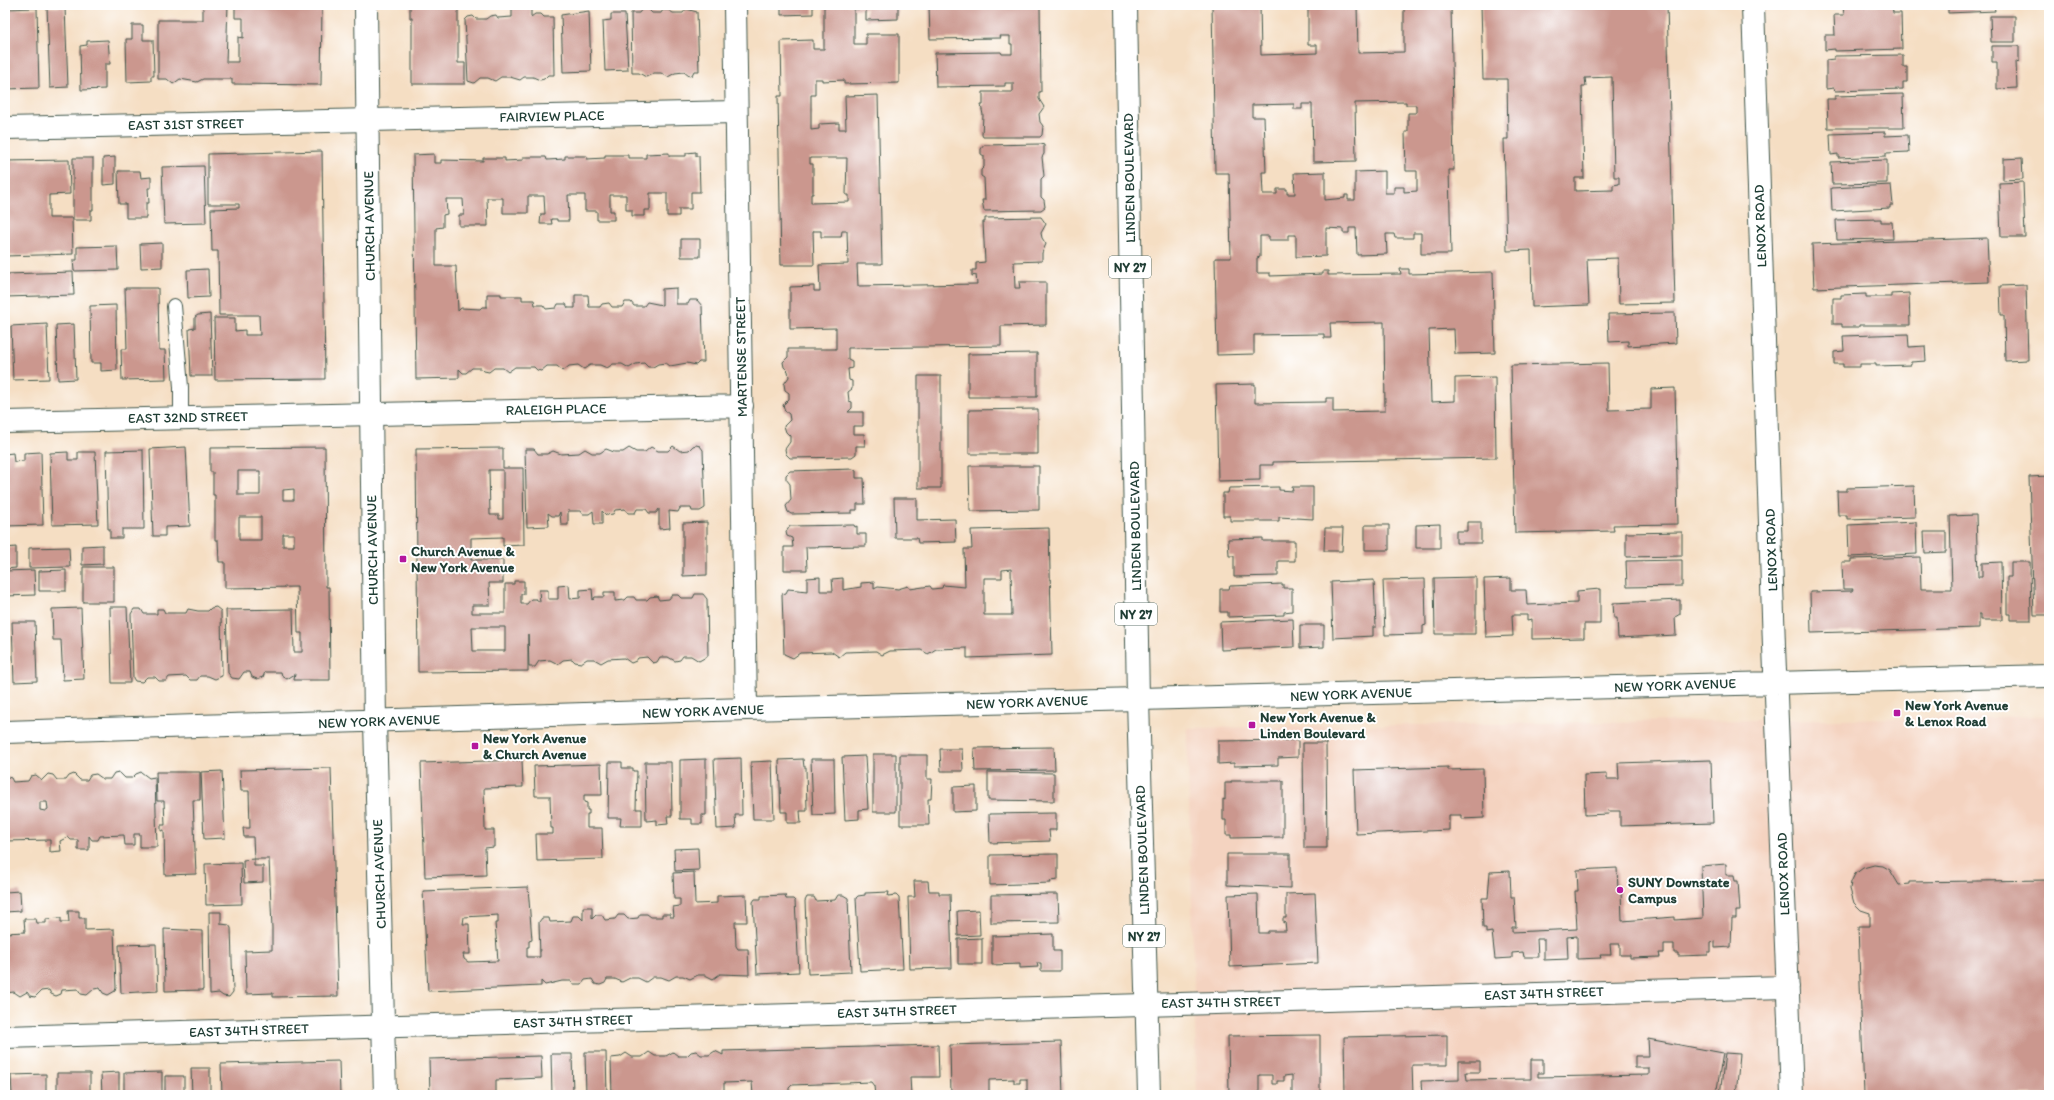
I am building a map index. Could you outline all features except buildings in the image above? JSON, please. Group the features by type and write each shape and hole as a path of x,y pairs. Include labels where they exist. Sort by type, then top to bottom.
{"main road":[{"name":"CHURCH AVENUE","path":"366,5 375,722 385,1095"},
{"name":"MARTENSE STREET","path":"735,5 746,710"},
{"name":"LINDEN BOULEVARD","path":"1126,5 1138,699 1149,1095"},
{"name":"LENOX ROAD","path":"1753,5 1775,683 1792,1095"},
{"name":"FAIRVIEW PLACE","path":"368,119 736,112"},
{"name":"EAST 31ST STREET","path":"5,128 368,119"},
{"name":"RALEIGH PLACE","path":"370,413 742,406"},
{"name":"EAST 32ND STREET","path":"5,422 370,413"},
{"name":"NEW YORK AVENUE","path":"5,732 1138,699 2049,676"},
{"name":"EAST 34TH STREET","path":"5,1037 1788,987"}],"lane":[{"path":"174,306 181,387 181,418"}],"shaded area":[{"name":"SUNY Downstate Campus","path":"2049,716 2049,1095 1197,1095 1187,728"}],"place":[{"name":"Church Avenue & New York Avenue","path":"403,559"},
{"name":"New York Avenue & Lenox Road","path":"1897,713"},
{"name":"New York Avenue & Linden Boulevard","path":"1252,725"},
{"name":"New York Avenue & Church Avenue","path":"475,746"},
{"name":"SUNY Downstate Campus","path":"1620,890"}]}
